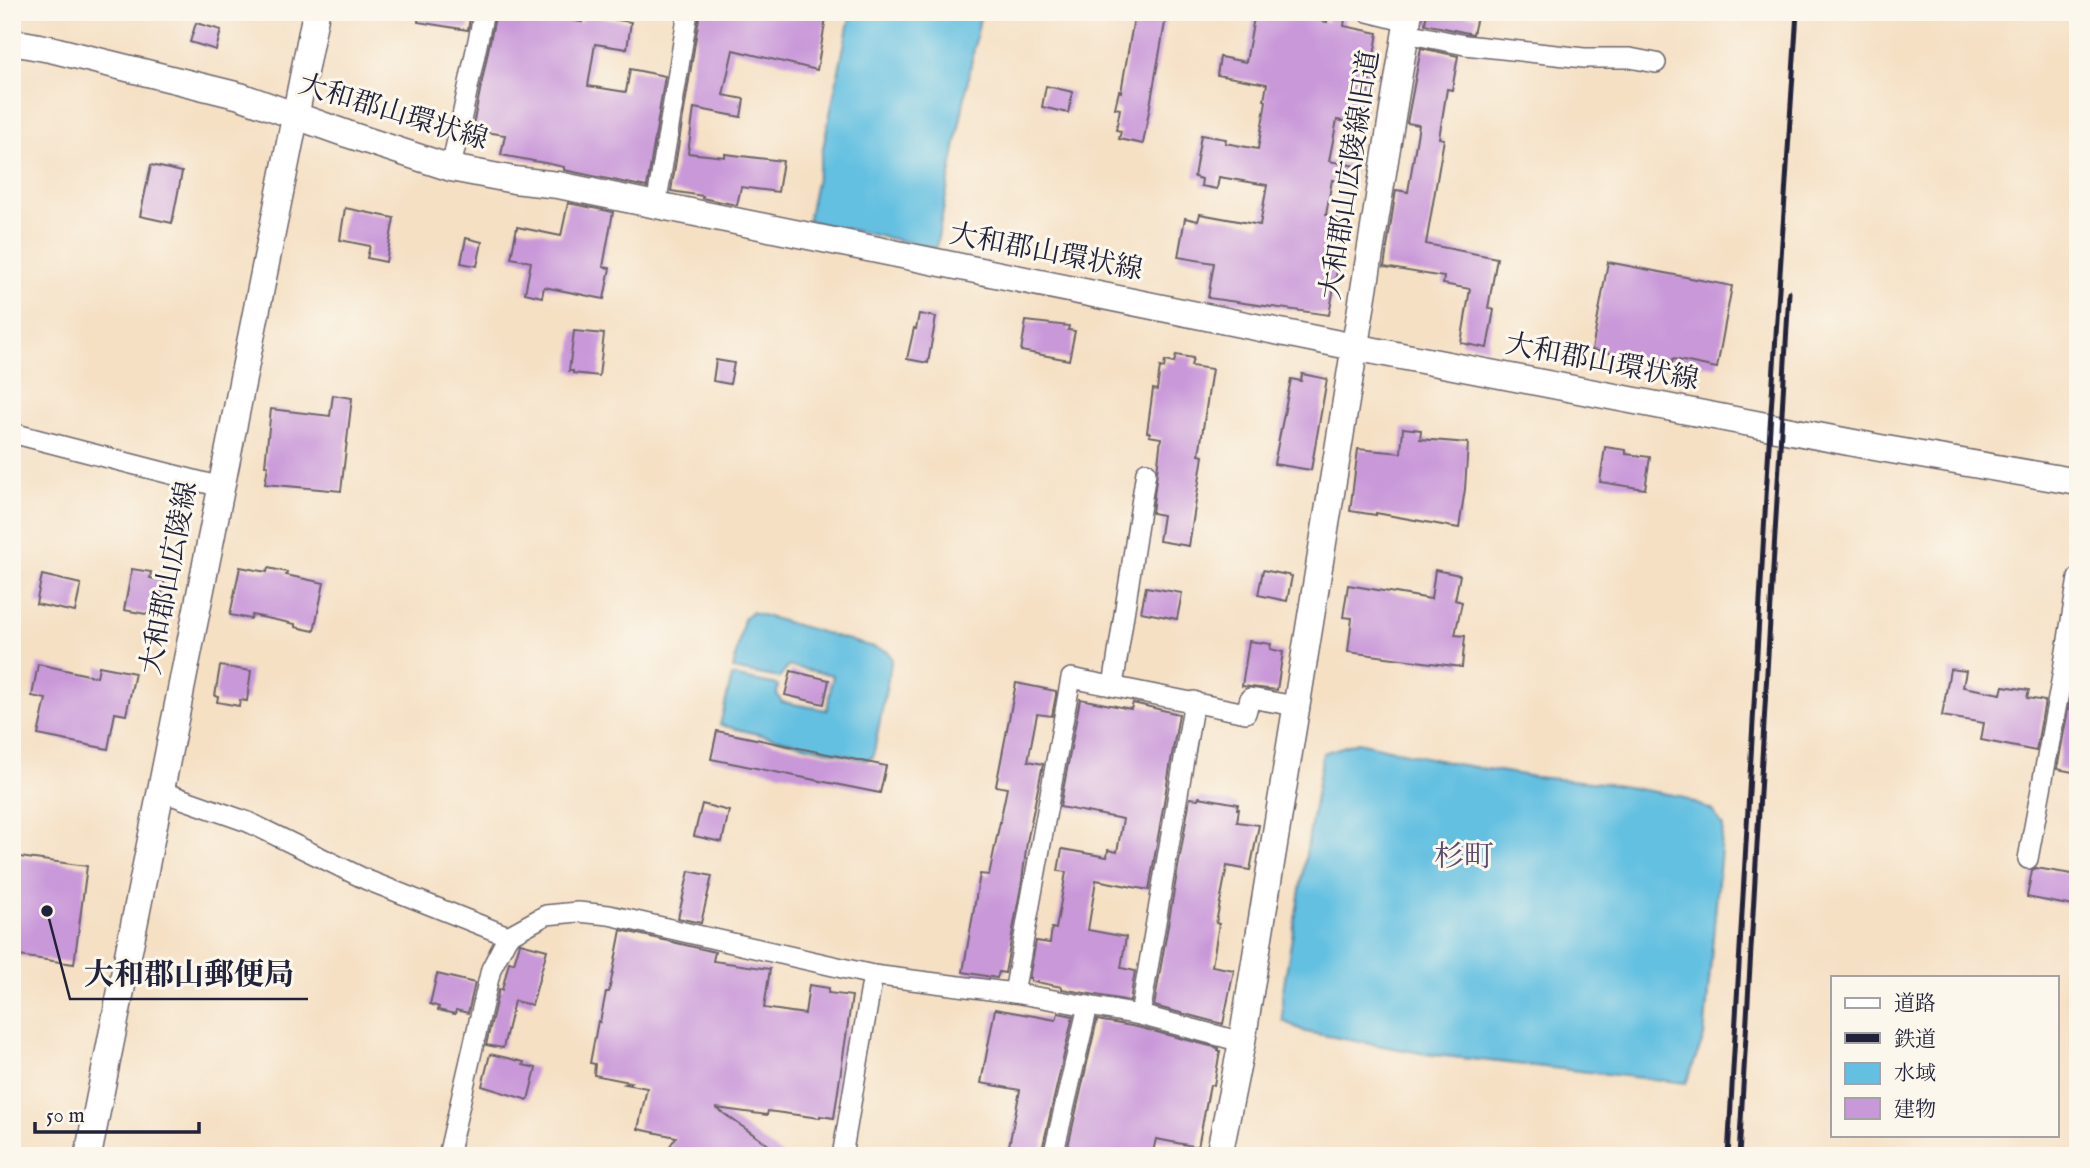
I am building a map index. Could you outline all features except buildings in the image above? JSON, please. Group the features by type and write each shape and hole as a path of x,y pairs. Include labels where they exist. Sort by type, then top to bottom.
{"main road":[{"name":"大和郡山広陵線","path":"88,1156 316,12"},
{"name":"大和郡山広陵線旧道","path":"1219,1156 1242,1042 1408,22"},
{"name":"大和郡山環状線","path":"12,42 240,96 451,168 558,185 1354,347 1867,446 2078,482"}],"street":[{"path":"451,168 484,12"},
{"path":"656,206 688,12"},
{"path":"1368,12 1408,22 1465,45 1584,58 1630,58 1656,63"},
{"path":"12,433 220,487"},
{"path":"1113,686 1146,472"},
{"path":"2028,859 2069,685 2078,578"},
{"path":"1014,993 1071,678 1246,713 1250,698 1296,706"},
{"path":"1140,1015 1194,701"},
{"path":"160,791 248,822 367,880 508,936"},
{"path":"448,1156 491,969 508,936 546,915 578,912 609,915 873,975 1014,993 1140,1015 1242,1042"},
{"path":"842,1156 873,975"},
{"path":"1053,1156 1088,1006"}],"water":[{"path":"851,12 981,12 936,248 808,221"},
{"path":"751,612 887,651 892,658 873,757 866,760 720,725 732,676 778,685 777,694 782,702 827,710 833,675 789,666 779,678 733,669 744,618"},
{"path":"1358,742 1456,764 1679,796 1713,811 1723,827 1704,1037 1686,1083 1426,1054 1306,1032 1283,1021 1282,996 1323,753"}],"railway":[{"path":"1728,1156 1797,12"},
{"path":"1739,1156 1789,292"}],"place":[{"name":"大和郡山郵便局","path":"47,911"}],"district":[{"name":"杉町","path":"1464,858"}]}
